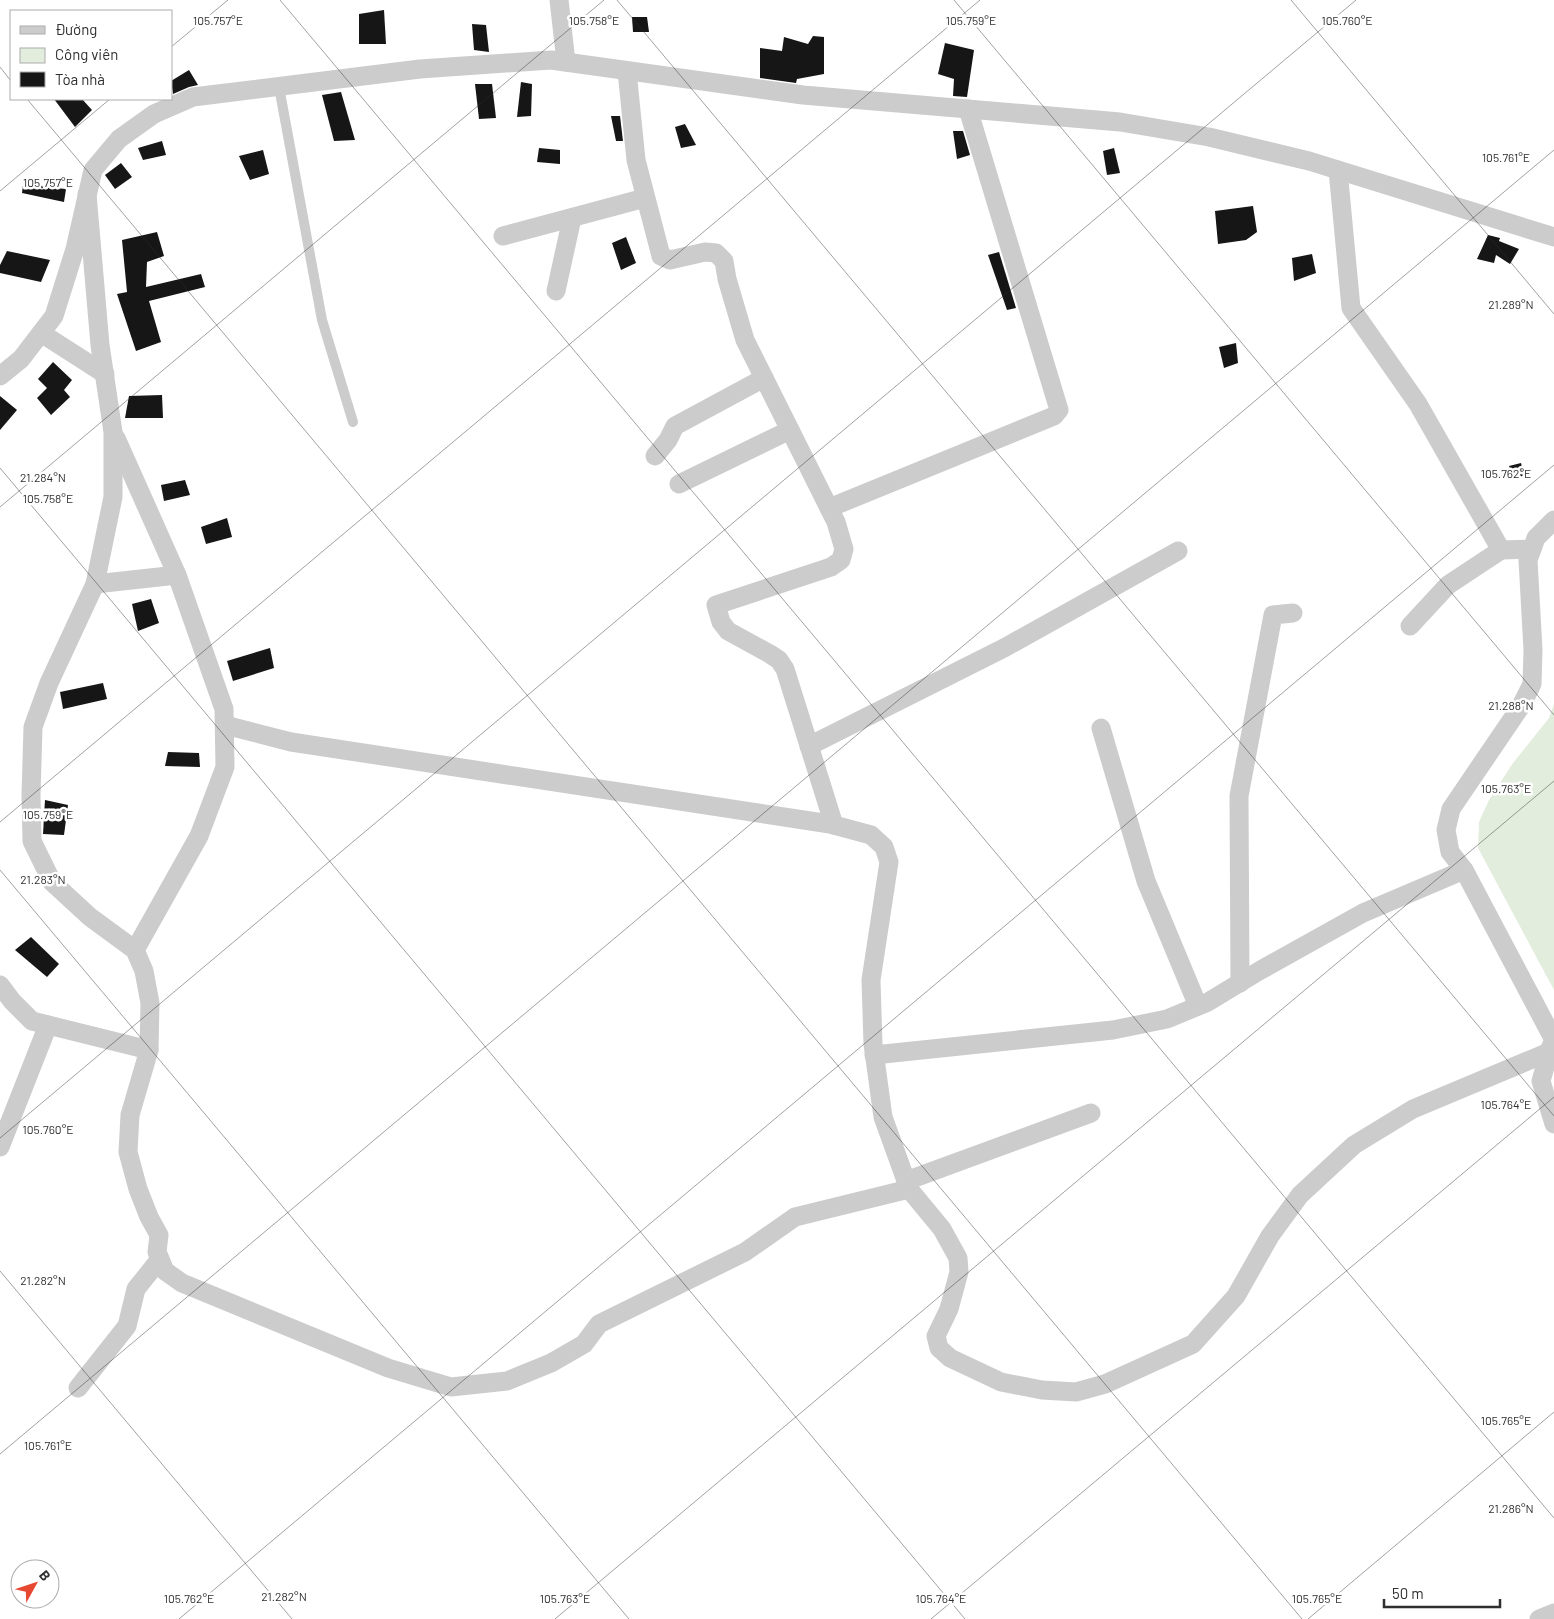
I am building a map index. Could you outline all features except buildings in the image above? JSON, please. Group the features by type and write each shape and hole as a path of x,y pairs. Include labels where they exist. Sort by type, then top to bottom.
{"street":[{"path":"559,0 566,62"},
{"path":"0,376 20,358 54,316 75,249 93,170 119,139 154,114 193,97 420,70 551,60 803,95 1120,122 1208,137 1309,161 1554,237"},
{"path":"627,71 636,160 661,256 670,260 705,252 716,253 724,262 727,280 745,340 836,522 844,549 841,560 831,567 716,605 721,622 728,631 779,660 785,669 834,825"},
{"path":"829,508 1054,416 1059,410 968,109"},
{"path":"1338,170 1351,308 1418,404 1501,550"},
{"path":"88,194 100,345 113,432 113,497 95,584 49,683 33,726 32,841 52,882 90,917 135,950 144,971 150,1003 149,1050 130,1115 128,1152 138,1189 149,1217 159,1235 156,1252 165,1270 182,1284 388,1368 451,1387 507,1380 551,1363 584,1344 599,1324 745,1252 795,1217 907,1185 1091,1114"},
{"path":"503,236 645,198"},
{"path":"556,291 572,218"},
{"path":"41,333 105,374"},
{"path":"655,456 668,440 675,426 764,378"},
{"path":"679,484 790,430"},
{"path":"113,432 177,575 224,710 225,724 225,767 199,836 135,950"},
{"path":"1554,520 1536,538 1528,560 1533,650 1532,684 1521,706 1451,809 1446,830 1450,852 1464,870 1552,1043 1541,1081 1554,1124"},
{"path":"1410,626 1448,585 1501,550 1532,549"},
{"path":"809,746 1004,648 1178,551"},
{"path":"95,584 177,575"},
{"path":"1240,983 1239,796 1273,615 1294,613"},
{"path":"225,724 291,742 834,825 871,836 884,847 889,862 871,980 874,1055 883,1117 907,1185 942,1229 958,1258 959,1272 949,1309 936,1336 939,1348 950,1358 1001,1382 1042,1390 1076,1392 1105,1384 1193,1344 1236,1296 1270,1236 1300,1195 1354,1145 1413,1109 1552,1043"},
{"path":"1101,728 1146,881 1198,1006"},
{"path":"874,1055 1113,1030 1167,1019 1208,1002 1363,913 1464,870"},
{"path":"0,985 12,1001 32,1021 149,1050"},
{"path":"0,1147 48,1025"},
{"path":"78,1388 127,1326 136,1289 160,1259"},
{"path":"1539,1619 1554,1613"}],"lane":[{"path":"279,87 322,320 353,422"}],"green space":[{"path":"1554,704 1554,990 1478,848 1479,822 1489,800 1513,763 1549,718"}]}
